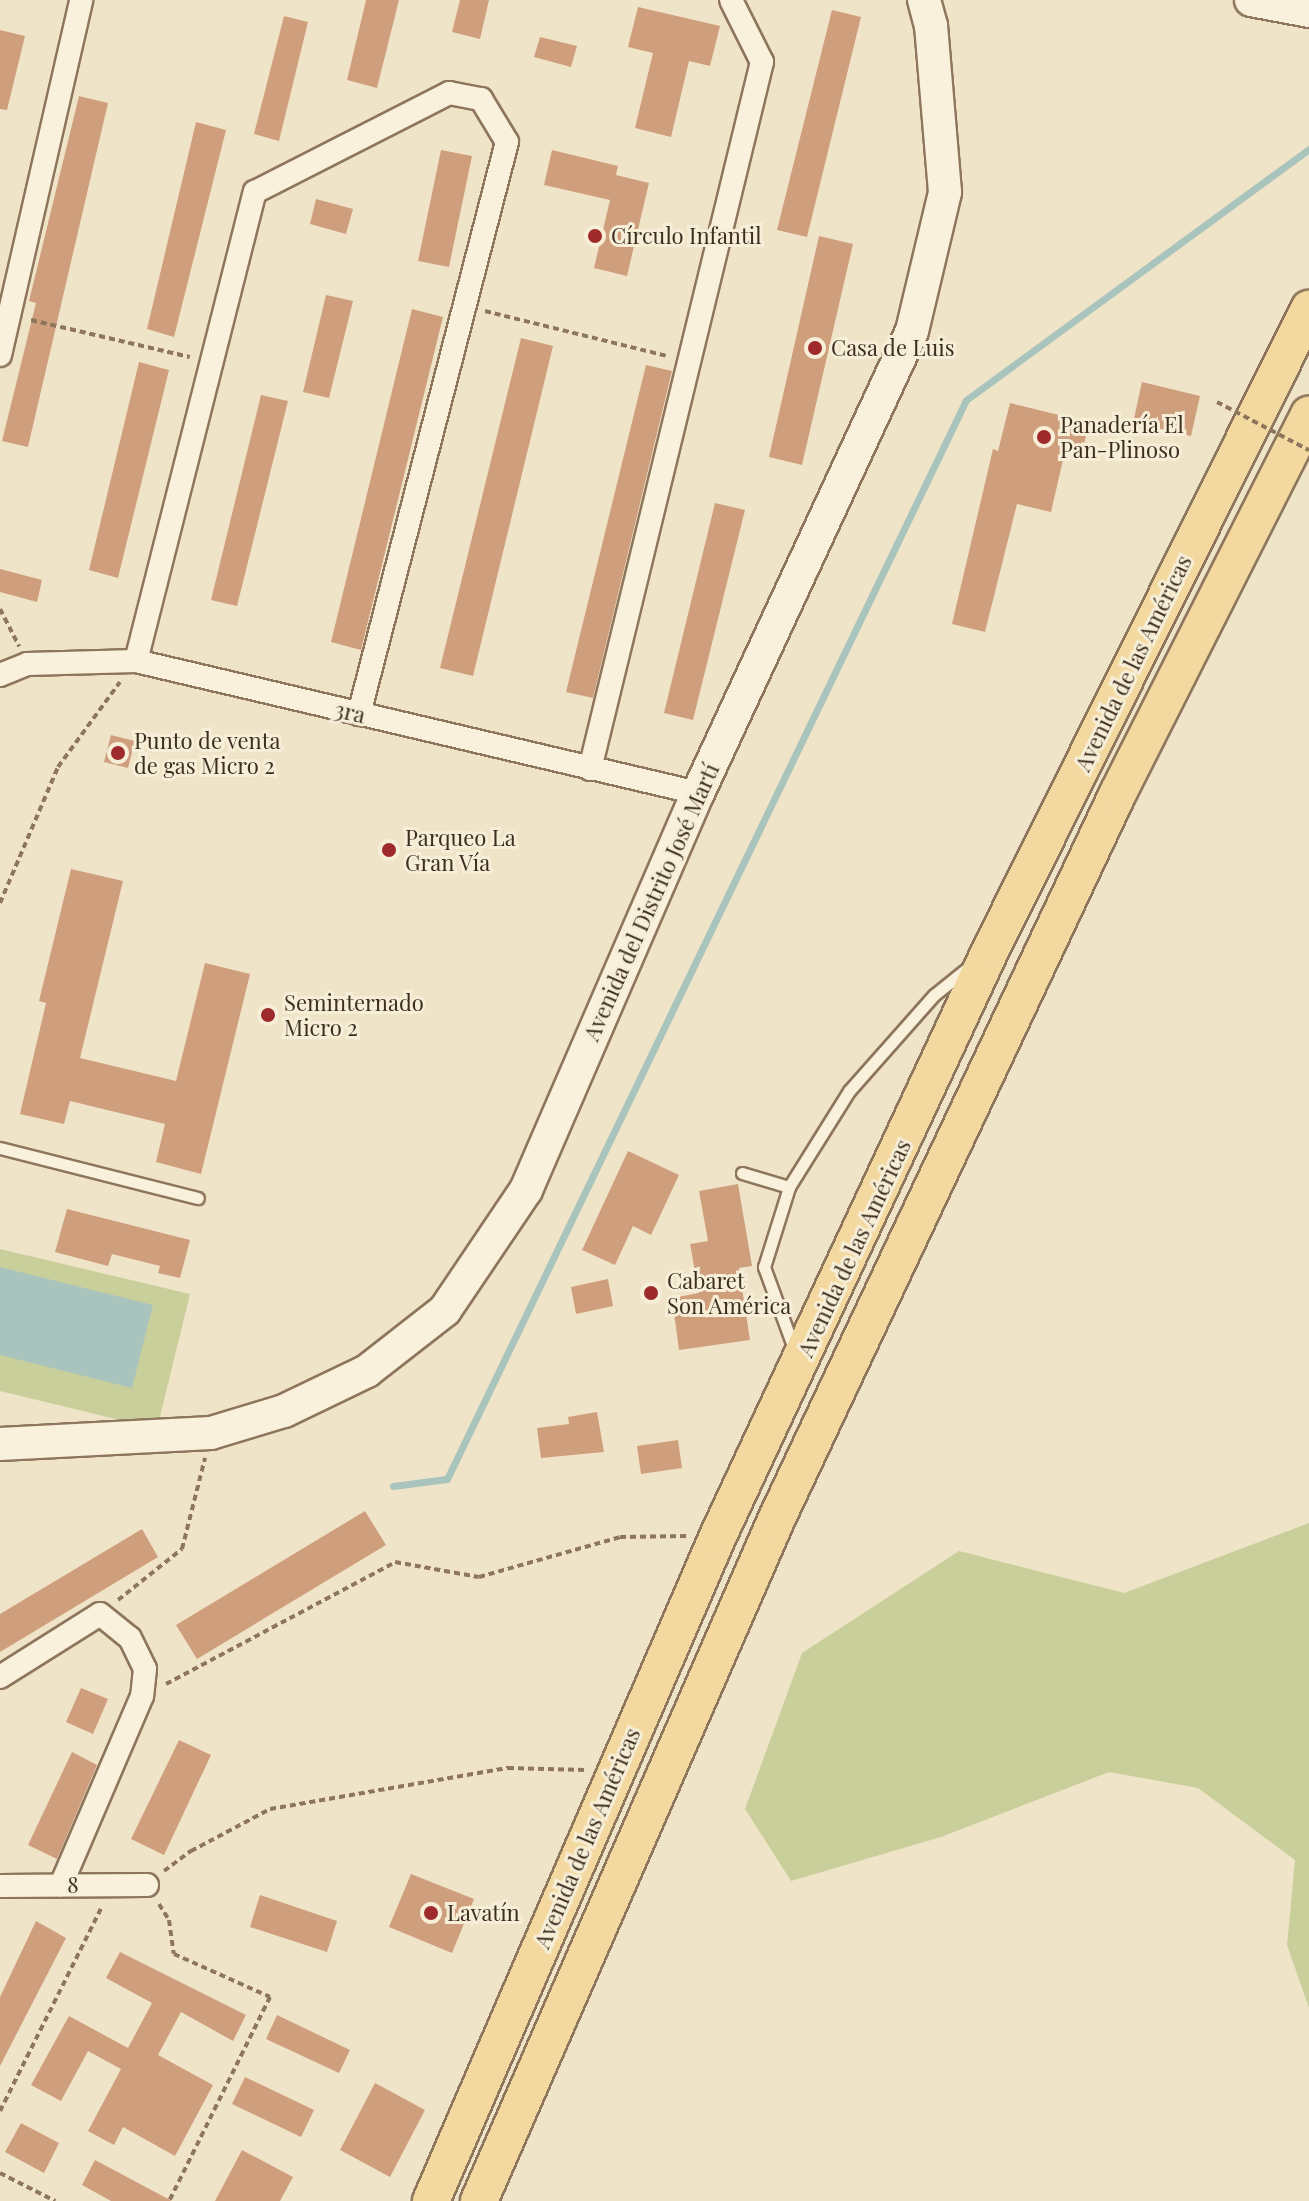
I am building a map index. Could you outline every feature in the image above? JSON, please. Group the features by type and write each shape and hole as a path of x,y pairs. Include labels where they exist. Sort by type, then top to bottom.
{"main road":[{"path":"927,13 952,0"},
{"path":"1251,0 1309,11"},
{"name":"Avenida del Distrito José Martí","path":"0,1444 211,1433 284,1411 367,1371 445,1310 526,1190 698,793 912,331 945,192 927,13"},
{"name":"Avenida de las Américas","path":"431,2201 718,1536 991,949 1309,309"},
{"name":"Avenida de las Américas","path":"479,2201 777,1518 1118,793 1309,415"}],"street":[{"path":"0,355 81,0"},
{"path":"590,769 762,62 731,0"},
{"path":"136,661 255,192 449,93 481,99 507,142 359,714"},
{"name":"3ra","path":"0,675 27,664 136,661 698,793"},
{"path":"0,1677 100,1614 130,1638 145,1669 142,1696 61,1885"},
{"name":"8","path":"0,1886 147,1885"}],"lane":[{"path":"800,1364 764,1267 789,1187 849,1091 897,1033 991,949"},
{"path":"0,1148 198,1198"},
{"path":"742,1173 789,1187"}],"path":[{"path":"464,306 689,361"},
{"path":"10,315 212,362"},
{"path":"1217,402 1309,450"},
{"path":"0,609 27,664"},
{"path":"0,903 58,767 136,661"},
{"path":"100,1614 182,1549 211,1433"},
{"path":"142,1696 395,1562 479,1577 620,1537 718,1536"},
{"path":"169,2201 270,1997 174,1954 169,1920 147,1885 191,1851 270,1809 508,1768 617,1770"},
{"path":"0,2111 113,1885"},
{"path":"0,2173 55,2201"}],"green space":[{"path":"0,1249 190,1294 157,1429 0,1391"},
{"path":"1309,1523 1309,2008 1287,1945 1295,1860 1198,1788 1109,1772 941,1837 791,1881 745,1809 802,1653 959,1551 1124,1593"}],"water":[{"path":"0,1267 153,1305 132,1388 0,1355"}],"building":[{"path":"366,0 399,0 377,88 347,80"},
{"path":"460,0 489,0 480,39 452,32"},
{"path":"638,7 720,26 710,66 689,61 671,137 635,128 653,53 628,47"},
{"path":"832,10 861,17 807,237 777,230"},
{"path":"284,16 308,22 279,141 254,134"},
{"path":"0,30 25,36 7,110 0,109"},
{"path":"540,37 577,46 571,67 534,57"},
{"path":"79,96 108,103 28,447 2,441 36,303 29,301"},
{"path":"196,122 226,130 174,337 147,329"},
{"path":"441,150 472,156 449,267 418,261"},
{"path":"552,150 618,166 616,175 649,183 627,276 594,268 610,200 544,185"},
{"path":"316,199 353,209 346,234 310,224"},
{"path":"819,236 853,244 802,465 769,457"},
{"path":"326,295 353,301 329,398 303,392"},
{"path":"412,309 443,317 361,650 331,642"},
{"path":"521,338 553,346 473,676 440,668"},
{"path":"139,362 169,370 118,578 89,570"},
{"path":"646,365 672,371 593,698 566,692"},
{"path":"1142,382 1200,396 1191,436 1133,423"},
{"path":"261,395 288,401 237,606 211,600"},
{"path":"1010,403 1063,416 1064,423 1088,429 1082,451 1066,447 1051,512 1017,504 985,632 952,624 993,449 998,451"},
{"path":"715,503 745,510 693,720 664,713"},
{"path":"0,569 42,580 37,602 0,592"},
{"path":"111,735 135,741 128,768 104,762"},
{"path":"71,869 123,881 80,1058 176,1081 205,963 250,974 201,1174 156,1162 165,1124 70,1101 64,1124 20,1114 46,1003 39,1001"},
{"path":"628,1151 679,1175 651,1235 633,1226 615,1265 582,1250"},
{"path":"738,1184 752,1266 739,1268 750,1340 679,1350 672,1298 699,1293 690,1244 708,1241 699,1191"},
{"path":"67,1209 190,1240 180,1278 158,1273 160,1266 112,1254 108,1266 55,1252"},
{"path":"608,1279 613,1306 576,1314 571,1287"},
{"path":"597,1412 604,1452 541,1458 537,1428 569,1424 568,1417"},
{"path":"678,1440 682,1468 641,1474 637,1446"},
{"path":"365,1511 386,1545 197,1659 176,1625"},
{"path":"142,1529 158,1557 0,1652 0,1614"},
{"path":"81,1688 108,1699 93,1734 66,1722"},
{"path":"179,1740 211,1755 164,1855 131,1839"},
{"path":"72,1752 97,1765 57,1859 28,1845"},
{"name":"Lavatín","path":"411,1874 474,1899 452,1953 389,1927"},
{"path":"260,1895 337,1921 327,1952 250,1927"},
{"path":"36,1921 66,1938 0,2066 0,1997"},
{"path":"120,1952 246,2015 233,2041 181,2012 158,2055 213,2085 175,2156 123,2127 114,2145 88,2131 121,2069 88,2051 61,2101 31,2085 69,2016 128,2048 152,2003 106,1978"},
{"path":"277,2015 350,2050 339,2073 266,2039"},
{"path":"245,2077 314,2110 301,2137 232,2104"},
{"path":"375,2083 425,2110 390,2177 340,2150"},
{"path":"21,2123 59,2143 44,2173 5,2152"},
{"path":"242,2150 293,2177 280,2201 215,2201"},
{"path":"95,2160 172,2201 111,2201 82,2185"}],"waterway":[{"path":"393,1486 447,1479 966,400 1309,149"}],"place":[{"name":"Círculo Infantil","path":"595,236"},
{"name":"Casa de Luis","path":"815,348"},
{"name":"Panadería El Pan-Plinoso","path":"1044,437"},
{"name":"Punto de venta de gas Micro 2","path":"118,753"},
{"name":"Parqueo La Gran Vía","path":"389,850"},
{"name":"Seminternado Micro 2","path":"268,1015"},
{"name":"Cabaret Son América","path":"651,1293"},
{"name":"Lavatín","path":"431,1913"}]}
